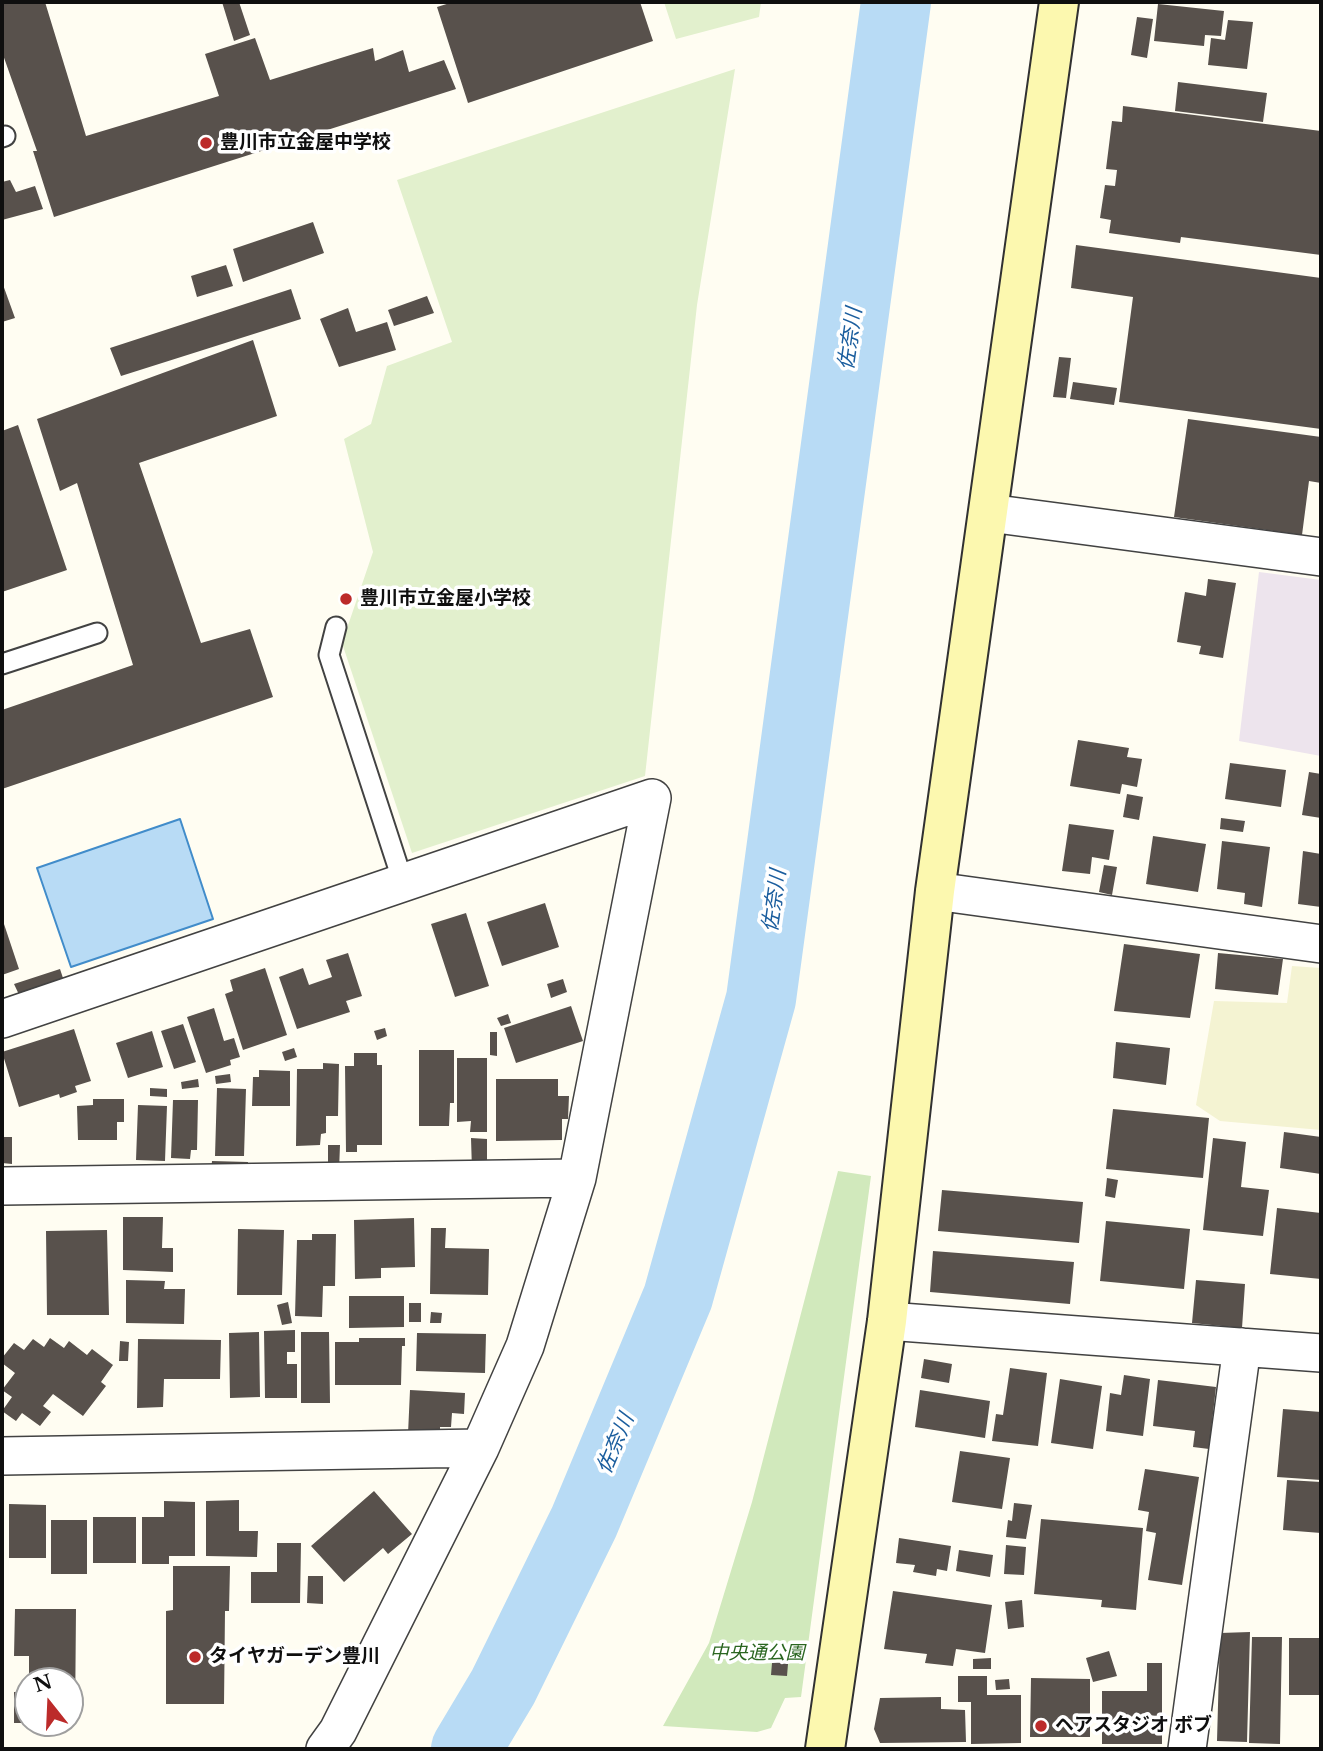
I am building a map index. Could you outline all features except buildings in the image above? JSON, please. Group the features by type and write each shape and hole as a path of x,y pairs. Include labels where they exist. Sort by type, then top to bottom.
{"street":[{"path":"825,1749 887,1321 935,891 1059,2"},
{"path":"989,513 1321,556"},
{"path":"2,1019 652,798 577,1178 525,1346 480,1448 338,1731 325,1749"},
{"path":"935,891 1321,944"},
{"path":"2,1186 577,1178"},
{"path":"887,1321 1321,1353"},
{"path":"1187,1749 1242,1347"},
{"path":"2,1455 480,1448"}],"lane":[{"path":"336,627 328,655 403,881"},
{"path":"2,664 96,633"}],"shaded area":[{"path":"1259,572 1321,580 1321,756 1239,741"}],"green space":[{"path":"664,2 761,2 759,17 676,39"},
{"path":"735,69 697,305 645,776 412,853 342,643 373,552 344,439 371,424 387,366 452,342 397,180"},
{"path":"1292,966 1321,968 1321,1130 1220,1121 1196,1105 1214,1001 1287,1003"},
{"name":"中央通公園","path":"838,1171 871,1176 801,1697 785,1698 771,1728 757,1732 663,1726 709,1643 752,1502"}],"water":[{"path":"180,819 213,919 71,967 37,868"}],"waterway":[{"name":"佐奈川","path":"466,1749 503,1687 584,1522 678,1297 761,999 896,2"}],"place":[{"name":"豊川市立金屋中学校","path":"206,143"},
{"name":"豊川市立金屋小学校","path":"346,599"},
{"name":"タイヤガーデン豊川","path":"195,1657"},
{"name":"ヘアスタジオ ボブ","path":"1041,1726"}]}
